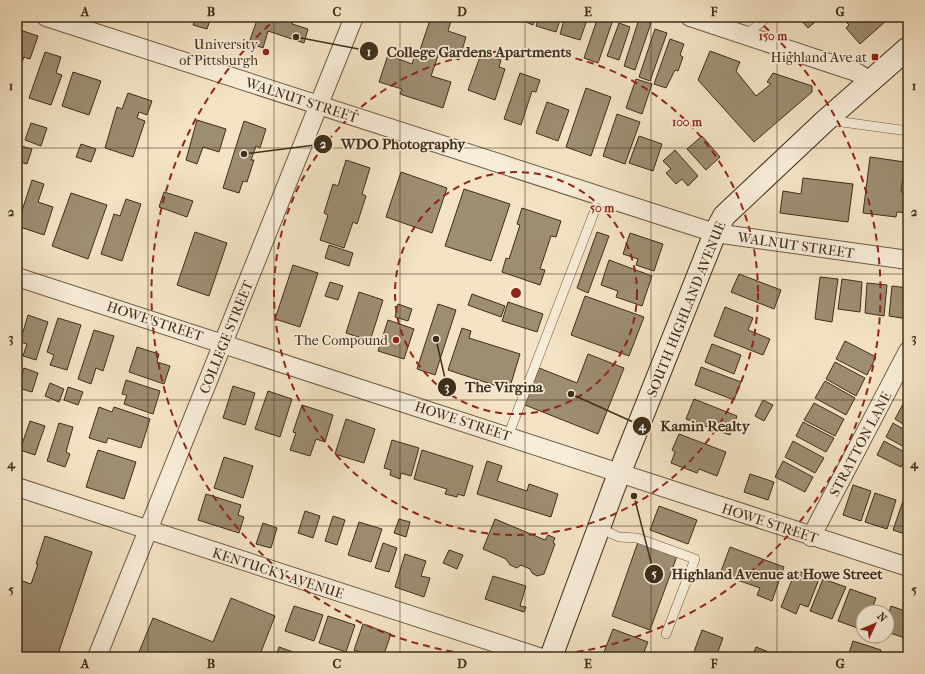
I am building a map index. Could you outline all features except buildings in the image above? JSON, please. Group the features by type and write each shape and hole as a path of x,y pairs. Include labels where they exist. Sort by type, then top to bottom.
{"main road":[{"name":"SOUTH HIGHLAND AVENUE","path":"551,657 620,473 715,233 724,216 826,120 908,48"}],"street":[{"name":"WALNUT STREET","path":"46,17 715,233 908,260"},
{"name":"COLLEGE STREET","path":"102,655 223,343 354,17"},
{"path":"690,17 856,72 870,81"},
{"name":"HOWE STREET","path":"17,277 908,567"},
{"name":"STRATTON LANE","path":"811,536 908,351"},
{"name":"KENTUCKY AVENUE","path":"17,487 149,532 539,657"}],"lane":[{"path":"745,36 767,17"},
{"path":"826,120 908,131"},
{"path":"508,436 600,197"},
{"path":"599,528 619,537 638,538 695,559 666,634"}],"place":[{"name":"College Gardens Apartments","path":"296,37"},
{"name":"University of Pittsburgh","path":"266,52"},
{"name":"Highland Ave at","path":"875,57"},
{"name":"WDO Photography","path":"244,154"},
{"name":"The Virgina","path":"436,339"},
{"name":"The Compound","path":"396,340"},
{"name":"Kamin Realty","path":"571,394"},
{"name":"Highland Avenue at Howe Street","path":"634,496"}]}
